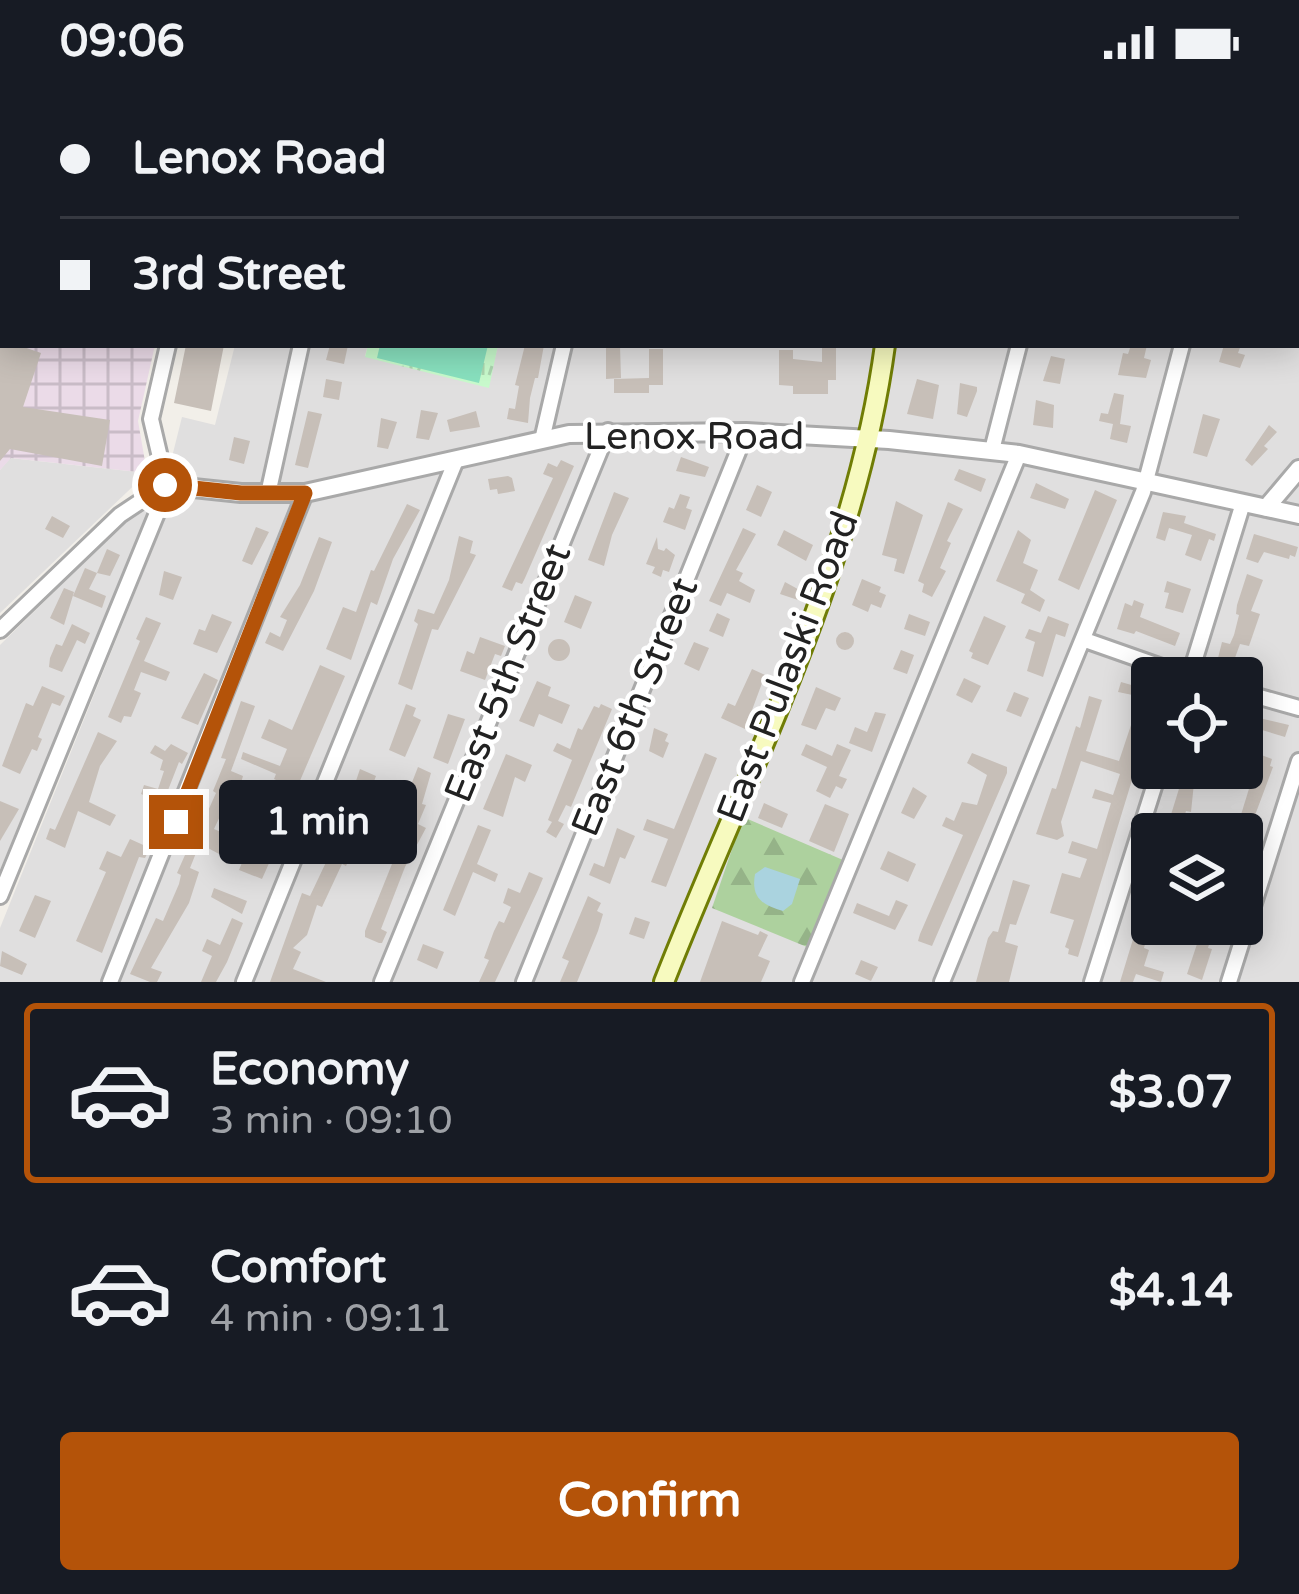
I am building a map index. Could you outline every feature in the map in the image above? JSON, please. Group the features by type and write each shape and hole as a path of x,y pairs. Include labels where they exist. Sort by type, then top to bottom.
{"main road":[{"name":"East Pulaski Road","path":"664,982 844,536 869,439 884,348"}],"street":[{"path":"0,896 162,502 165,485 151,419 167,348"},
{"path":"268,494 300,348"},
{"path":"542,440 563,348"},
{"path":"992,450 1018,348"},
{"path":"942,982 1085,640 1146,479 1181,348"},
{"name":"Lenox Road","path":"165,485 305,493 542,440 608,431 746,432 1019,454 1299,515"},
{"name":"East 5th Street","path":"382,982 608,431"},
{"name":"East 6th Street","path":"524,982 746,432"},
{"path":"802,982 1019,454"},
{"path":"244,982 456,460"},
{"path":"1267,508 1299,469"},
{"path":"0,630 120,515 165,485"},
{"path":"110,982 305,493"},
{"path":"1197,657 1243,503"},
{"path":"1085,640 1134,657"},
{"path":"1263,698 1299,708"},
{"path":"1229,982 1299,761"},
{"path":"1092,982 1153,789"}],"shaded area":[{"path":"0,348 154,348 138,421 147,473 11,458 0,470"},
{"path":"234,348 367,348 365,356 488,387 497,348 1299,348 1299,982 0,982 0,928 172,501 165,485 182,417 215,425"},
{"path":"10,458 147,473 0,613 0,470"},
{"path":"143,505 149,512 0,870 0,645"}],"green space":[{"path":"367,348 497,348 489,388 365,357"},
{"path":"379,348 487,348 479,383 377,358"},
{"path":"743,817 843,860 807,947 712,908"}],"water":[{"path":"765,867 800,879 792,904 783,911 763,903 756,894 755,874"}],"building":[{"path":"0,348 41,353 23,407 110,420 102,466 10,449 0,461"},
{"path":"185,348 223,348 211,411 174,403"},
{"path":"329,348 347,348 344,364 326,360"},
{"path":"524,348 543,348 528,423 507,419 509,408 515,409 519,386 515,385"},
{"path":"606,348 620,348 621,378 606,379"},
{"path":"822,348 836,348 836,380 828,380 828,394 793,394 793,386 779,385 779,350 793,350 793,359 822,362"},
{"path":"1130,348 1146,348 1144,358 1151,360 1146,378 1118,375 1123,353 1128,354"},
{"path":"1223,348 1240,348 1238,353 1245,355 1240,368 1219,362"},
{"path":"649,349 663,349 663,385 649,385 649,393 614,393 614,379 649,378"},
{"path":"1051,356 1065,359 1060,384 1043,381"},
{"path":"326,379 342,382 339,400 323,397"},
{"path":"917,379 939,385 933,419 907,414"},
{"path":"960,383 977,387 967,417 957,414"},
{"path":"1114,393 1124,395 1120,424 1131,426 1127,443 1110,439 1113,424 1099,421 1101,413 1108,414"},
{"path":"1036,400 1054,405 1053,428 1033,425"},
{"path":"421,410 438,413 429,440 416,438"},
{"path":"308,411 322,414 308,468 295,465"},
{"path":"476,411 480,427 450,432 447,420"},
{"path":"1203,414 1220,419 1207,457 1193,453"},
{"path":"381,418 397,422 388,449 377,447"},
{"path":"1269,425 1277,432 1252,466 1245,460"},
{"path":"234,437 250,441 244,464 229,460"},
{"path":"681,457 709,467 705,477 676,471"},
{"path":"561,460 574,466 525,578 512,591 502,587 553,478 543,474 548,463 557,467"},
{"path":"959,469 986,479 981,492 954,480"},
{"path":"508,476 515,491 498,494 497,489 490,490 488,479"},
{"path":"1036,483 1069,499 1065,509 1030,498"},
{"path":"757,485 772,492 761,517 746,510"},
{"path":"1095,490 1117,500 1079,590 1058,580"},
{"path":"614,492 629,498 604,566 588,560"},
{"path":"680,494 690,497 686,508 692,510 685,530 663,522"},
{"path":"896,501 923,515 904,574 894,571 897,559 882,555"},
{"path":"948,502 963,509 947,541 951,543 940,568 946,571 932,597 922,592 924,584 918,581"},
{"path":"407,504 420,510 393,559 377,605 371,602 351,660 326,649 343,607 356,612 371,570"},
{"path":"1163,512 1186,516 1184,523 1216,534 1214,541 1209,539 1201,561 1185,555 1192,535 1169,528 1165,541 1156,538"},
{"path":"52,516 70,526 63,538 45,529"},
{"path":"256,527 269,532 252,565 242,561"},
{"path":"743,528 756,534 736,570 743,573 739,581 755,590 750,603 727,593 721,606 709,601"},
{"path":"784,530 813,545 806,561 777,545"},
{"path":"1018,530 1031,540 1023,563 1038,570 1030,590 1045,600 1040,612 1021,603 1025,594 996,581"},
{"path":"1254,534 1298,547 1295,557 1264,552 1258,563 1246,559"},
{"path":"459,536 473,541 470,553 476,555 438,630 432,629 412,690 398,684 418,624 414,621 418,609 434,614 449,580"},
{"path":"319,537 332,542 314,591 283,651 265,643 270,632 280,637 287,620 280,617 300,585"},
{"path":"657,537 658,549 666,548 675,555 669,572 663,570 661,577 652,573 655,567 646,564"},
{"path":"107,549 120,555 110,576 97,573"},
{"path":"85,568 97,573 89,589 106,596 102,608 73,596"},
{"path":"164,571 182,577 173,600 159,595"},
{"path":"1247,574 1263,580 1251,611 1260,614 1249,646 1240,644 1235,657 1218,657 1222,642 1230,644 1234,635"},
{"path":"862,579 881,587 879,592 886,595 881,608 871,604 868,612 852,605"},
{"path":"1167,581 1191,589 1183,613 1165,608"},
{"path":"785,582 805,593 801,601 780,594"},
{"path":"64,588 74,592 64,625 50,618"},
{"path":"575,595 592,602 581,629 564,622"},
{"path":"1134,600 1144,604 1140,617 1180,633 1175,646 1117,629 1125,603 1132,606"},
{"path":"717,613 730,619 723,637 709,631"},
{"path":"212,614 232,622 217,653 193,644"},
{"path":"909,614 930,622 925,636 904,629"},
{"path":"984,616 1006,626 988,665 971,658 969,651"},
{"path":"1048,616 1069,624 1065,637 1056,634 1043,677 1027,671 1035,642 1025,638 1029,629 1041,633"},
{"path":"146,617 161,623 144,661 170,672 166,681 141,672 134,690 141,693 131,717 124,716 121,723 108,717"},
{"path":"72,624 90,633 85,644 77,640 62,672 49,667 50,658"},
{"path":"845,632 854,641 845,650 836,641"},
{"path":"480,637 505,646 501,656 495,654 485,680 460,671 467,651 474,654"},
{"path":"559,639 570,650 559,661 548,650"},
{"path":"694,642 709,648 699,671 684,664"},
{"path":"901,650 914,655 907,674 893,669"},
{"path":"320,665 345,676 296,790 274,779 276,774 241,759 243,752 280,766 287,749 261,738 269,719 292,730"},
{"path":"752,669 765,675 745,729 721,718 728,703 735,706"},
{"path":"204,673 218,680 198,725 181,718"},
{"path":"964,678 981,686 972,703 956,695"},
{"path":"537,681 551,687 548,696 570,705 562,724 539,714 534,727 519,721"},
{"path":"1121,682 1131,685 1131,695 1118,692"},
{"path":"42,686 65,696 60,706 52,703 37,751 32,749 20,774 2,766 26,703 33,706"},
{"path":"816,687 841,698 835,711 826,708 816,730 801,725"},
{"path":"1014,692 1029,698 1021,717 1006,711"},
{"path":"1089,696 1102,700 1086,751 1119,761 1131,725 1131,783 1078,957 1068,954 1065,947 1074,920 1050,913 1062,873 1080,878 1087,859 1068,853 1072,841 1097,849 1111,803 1092,798 1095,789 1113,795 1120,774 1081,761 1061,822 1064,836 1057,840 1036,834 1076,726 1080,728"},
{"path":"241,701 255,706 231,771 243,776 235,804 254,813 260,798 286,807 268,850 274,852 262,879 239,870 253,836 238,829 242,822 222,812 214,829 230,836 221,855 206,847 203,855 196,853 190,868 199,872 189,903 151,968 162,972 157,982 150,982 130,974 156,918 163,921 179,884 177,873 185,855 182,845 193,818 203,822 216,793 226,759 221,758"},
{"path":"406,704 416,708 413,716 421,720 405,757 389,750"},
{"path":"594,706 612,709 571,807 566,805 558,821 564,824 556,838 546,832 552,822 548,820 572,760 553,751 557,743 570,749 578,728 582,730"},
{"path":"875,712 886,714 872,752 849,743 855,727 867,732"},
{"path":"448,714 465,719 448,764 433,758"},
{"path":"1263,719 1289,725 1285,737 1263,730"},
{"path":"654,728 668,734 663,758 649,751"},
{"path":"98,732 117,741 100,766 89,802 116,815 110,826 78,811 65,848 46,839 50,828 55,830"},
{"path":"171,744 188,753 179,762 163,803 141,794 144,785 158,789 164,771 160,770 163,760 150,753 155,745 165,751"},
{"path":"806,744 832,756 837,744 851,750 839,776 847,779 830,798 816,791 827,767 801,755"},
{"path":"705,753 717,758 666,887 651,882 668,839 643,830 647,819 674,829"},
{"path":"972,753 1007,767 1007,773 932,946 918,941 963,835 942,826 946,817 954,821 962,802 977,805 987,775 967,763"},
{"path":"506,754 532,765 525,782 515,777 503,817 483,809"},
{"path":"1263,756 1272,759 1256,813 1241,813 1249,789 1263,789"},
{"path":"418,767 431,773 418,824 426,828 405,867 381,929 387,932 379,943 365,937 365,931 394,859 389,857 405,815 400,813"},
{"path":"360,769 376,776 366,803 372,805 366,818 360,815 346,866 342,864 322,907 317,905 307,935 293,948 301,952 293,969 326,982 270,982 302,893 310,896 330,844 334,846"},
{"path":"913,787 927,796 914,819 901,813"},
{"path":"1179,789 1193,789 1191,812 1171,813"},
{"path":"0,801 19,809 0,841"},
{"path":"764,803 788,814 782,828 758,818"},
{"path":"825,804 849,814 834,852 809,841"},
{"path":"478,825 491,830 477,864 498,874 495,882 473,872 455,916 443,910"},
{"path":"617,828 635,836 625,859 620,857 610,884 589,875 594,863 604,867"},
{"path":"130,839 150,848 145,858 139,857 102,953 76,941 106,872 99,869 107,851 121,857"},
{"path":"888,851 916,864 908,882 880,869"},
{"path":"529,872 543,878 538,890 495,982 479,982 494,931 511,907 503,903 508,888 520,893"},
{"path":"1013,880 1030,885 1005,942 1018,946 1009,982 976,982 988,938 998,932"},
{"path":"214,888 247,901 242,914 211,897"},
{"path":"35,895 51,901 35,938 19,931"},
{"path":"588,896 601,903 598,931 577,982 560,982 569,961 562,958"},
{"path":"896,900 908,905 895,930 853,913 857,903 889,916"},
{"path":"635,917 650,922 644,939 629,934"},
{"path":"232,918 243,923 227,962 216,982 201,982 212,956 202,951 207,939 220,945"},
{"path":"722,921 768,935 758,956 770,961 761,982 700,982"},
{"path":"423,944 444,952 437,969 417,960"},
{"path":"1131,945 1145,945 1149,950 1144,966 1164,972 1161,982 1136,974 1133,982 1120,982"},
{"path":"1197,945 1209,945 1212,949 1202,980 1187,974"},
{"path":"2,951 27,964 22,975 0,966"},
{"path":"861,960 878,967 871,981 855,974"}],"route":[{"path":"165,485 241,493 305,493 176,822"}]}
